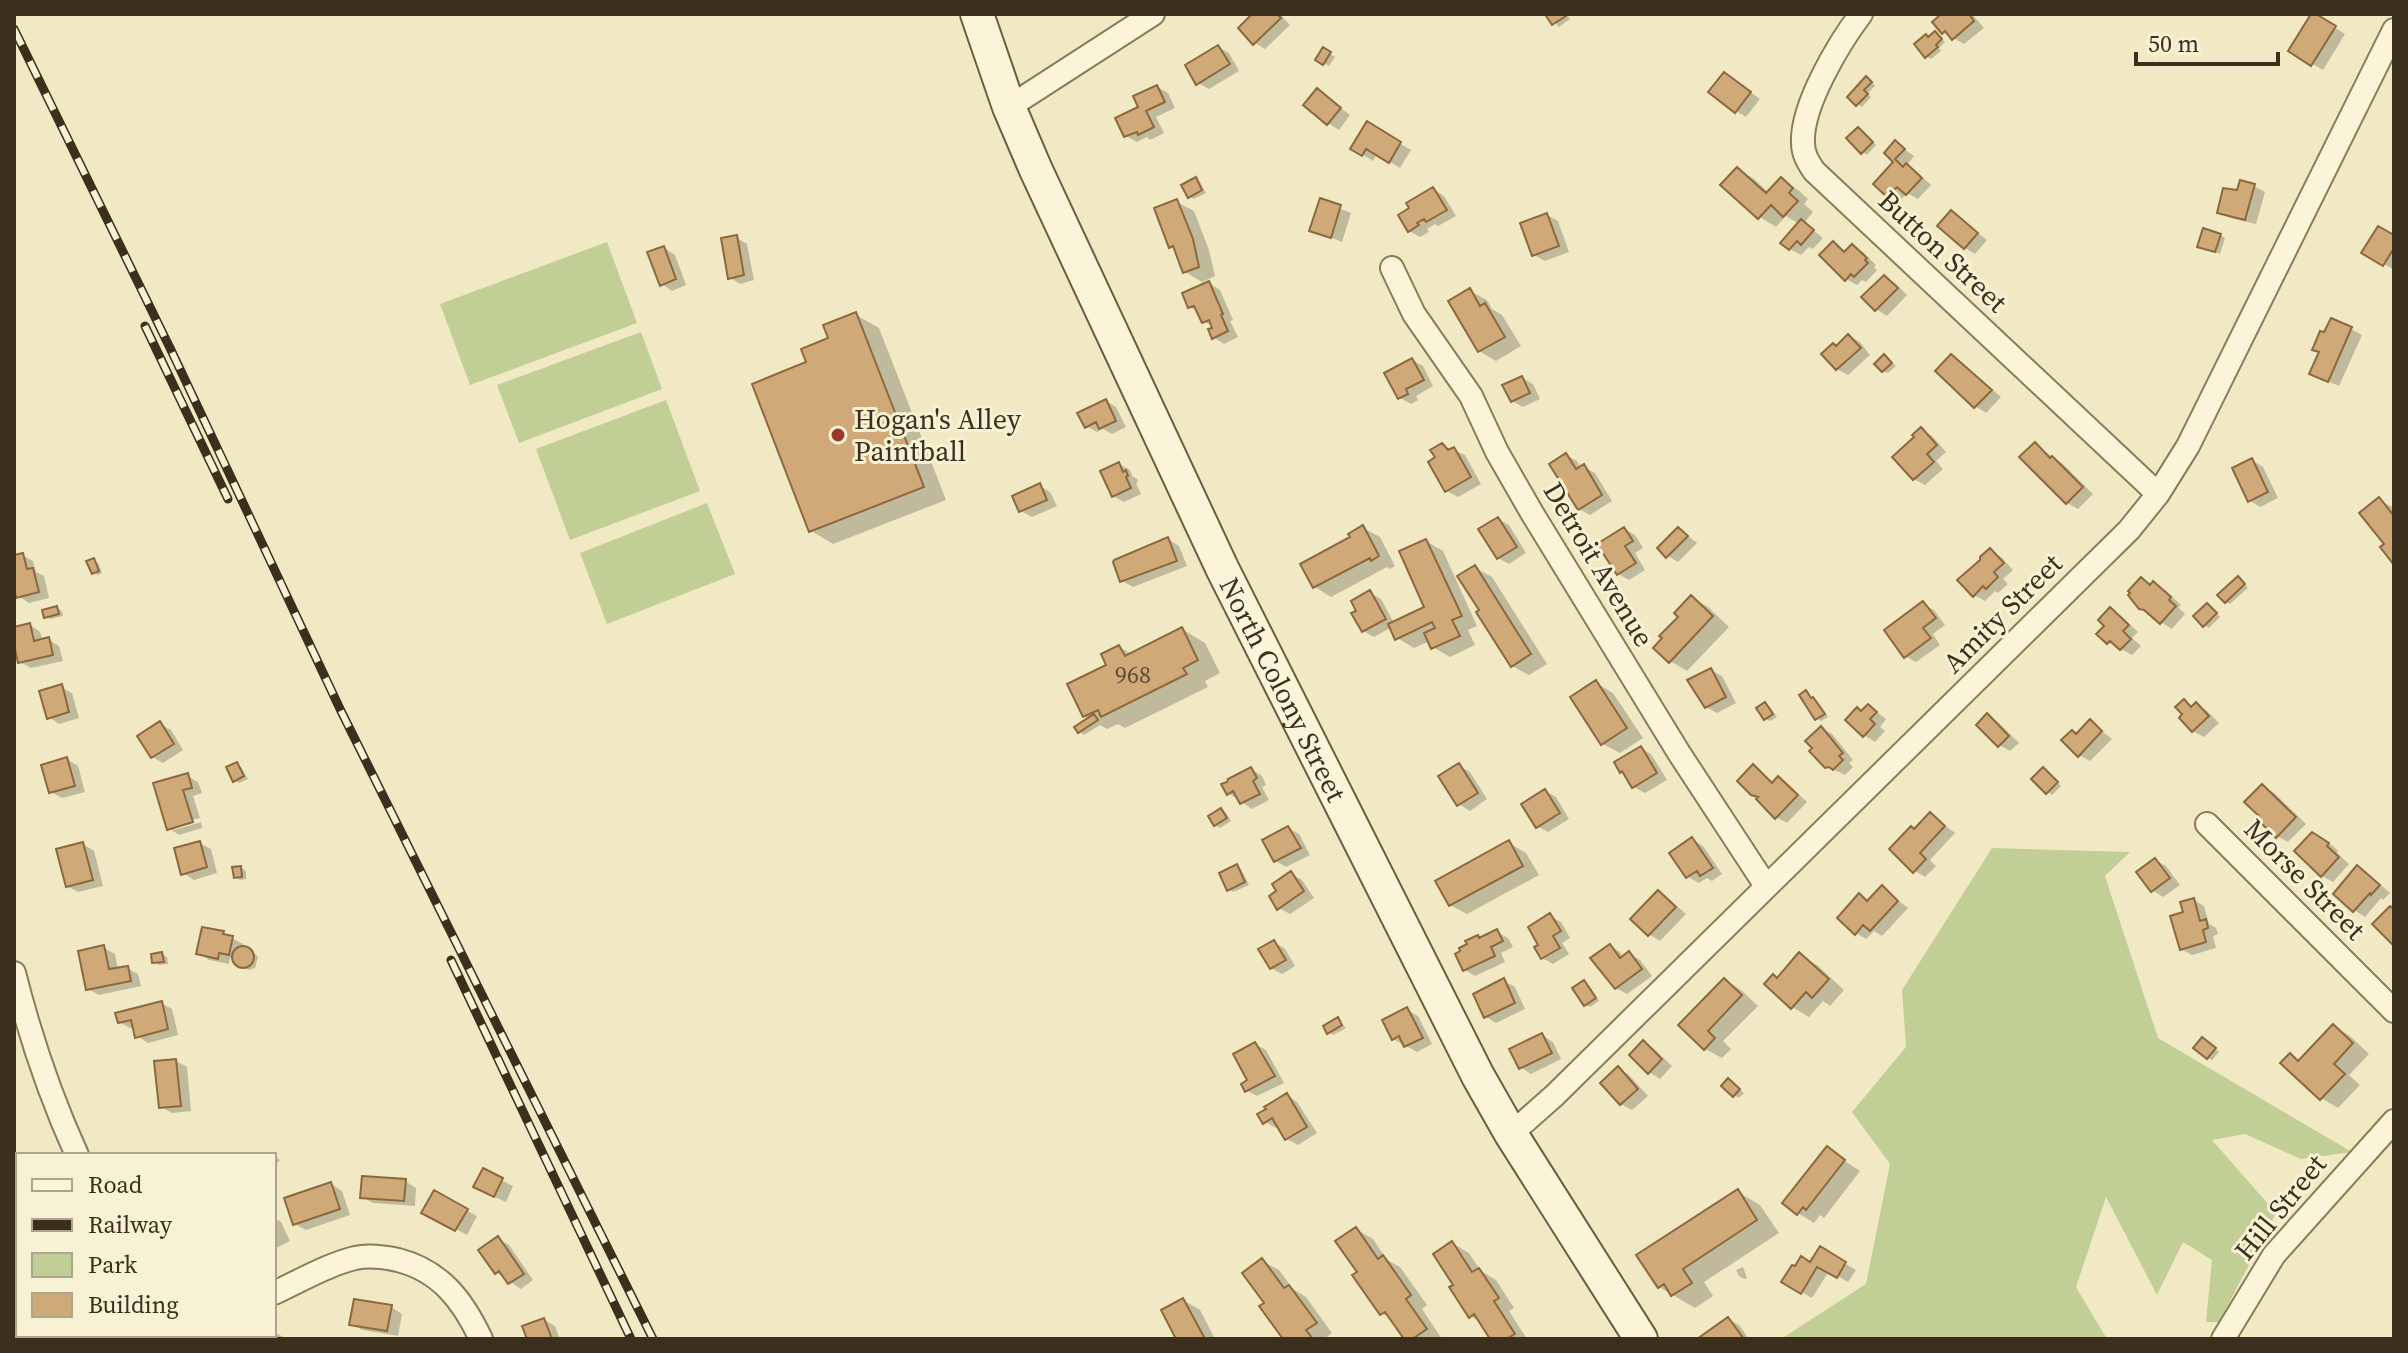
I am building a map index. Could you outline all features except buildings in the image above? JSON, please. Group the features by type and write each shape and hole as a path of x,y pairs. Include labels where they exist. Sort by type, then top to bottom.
{"main road":[{"name":"North Colony Street","path":"977,14 1009,107 1036,170 1222,568 1448,1017 1511,1134 1641,1339"}],"street":[{"path":"1009,107 1153,14"},
{"name":"Button Street","path":"1861,14 1843,38 1827,68 1805,126 1805,156 1814,171 2158,494"},
{"name":"Amity Street","path":"1511,1134 1555,1095 2129,530 2158,494 2188,446 2230,364 2394,30"},
{"name":"Detroit Avenue","path":"1392,268 1414,314 1471,396 1497,452 1540,525 1671,740 1766,886"},
{"name":"Morse Street","path":"2207,824 2394,1011"},
{"path":"14,973 47,1085 76,1153"},
{"name":"Hill Street","path":"2223,1339 2274,1255 2394,1121"},
{"path":"276,1292 357,1257 384,1257 410,1263 434,1275 455,1294 470,1315 481,1339"}],"green space":[{"path":"607,242 637,323 470,385 440,304"},
{"path":"641,332 662,389 519,443 497,385"},
{"path":"666,400 700,491 570,540 536,449"},
{"path":"707,503 735,574 607,624 580,553"},
{"path":"1992,848 2130,852 2105,876 2158,1038 2352,1152 2301,1159 2245,1134 2212,1140 2276,1213 2219,1322 2206,1322 2212,1260 2183,1242 2157,1295 2106,1197 2076,1287 2107,1339 1781,1339 1866,1284 1890,1164 1852,1112 1906,1047 1902,990"}],"railway":[{"path":"14,29 171,350 341,711 653,1339"},
{"path":"145,326 228,499"},
{"path":"451,960 631,1339"}],"place":[{"name":"Hogan's Alley Paintball","path":"838,435"}]}
